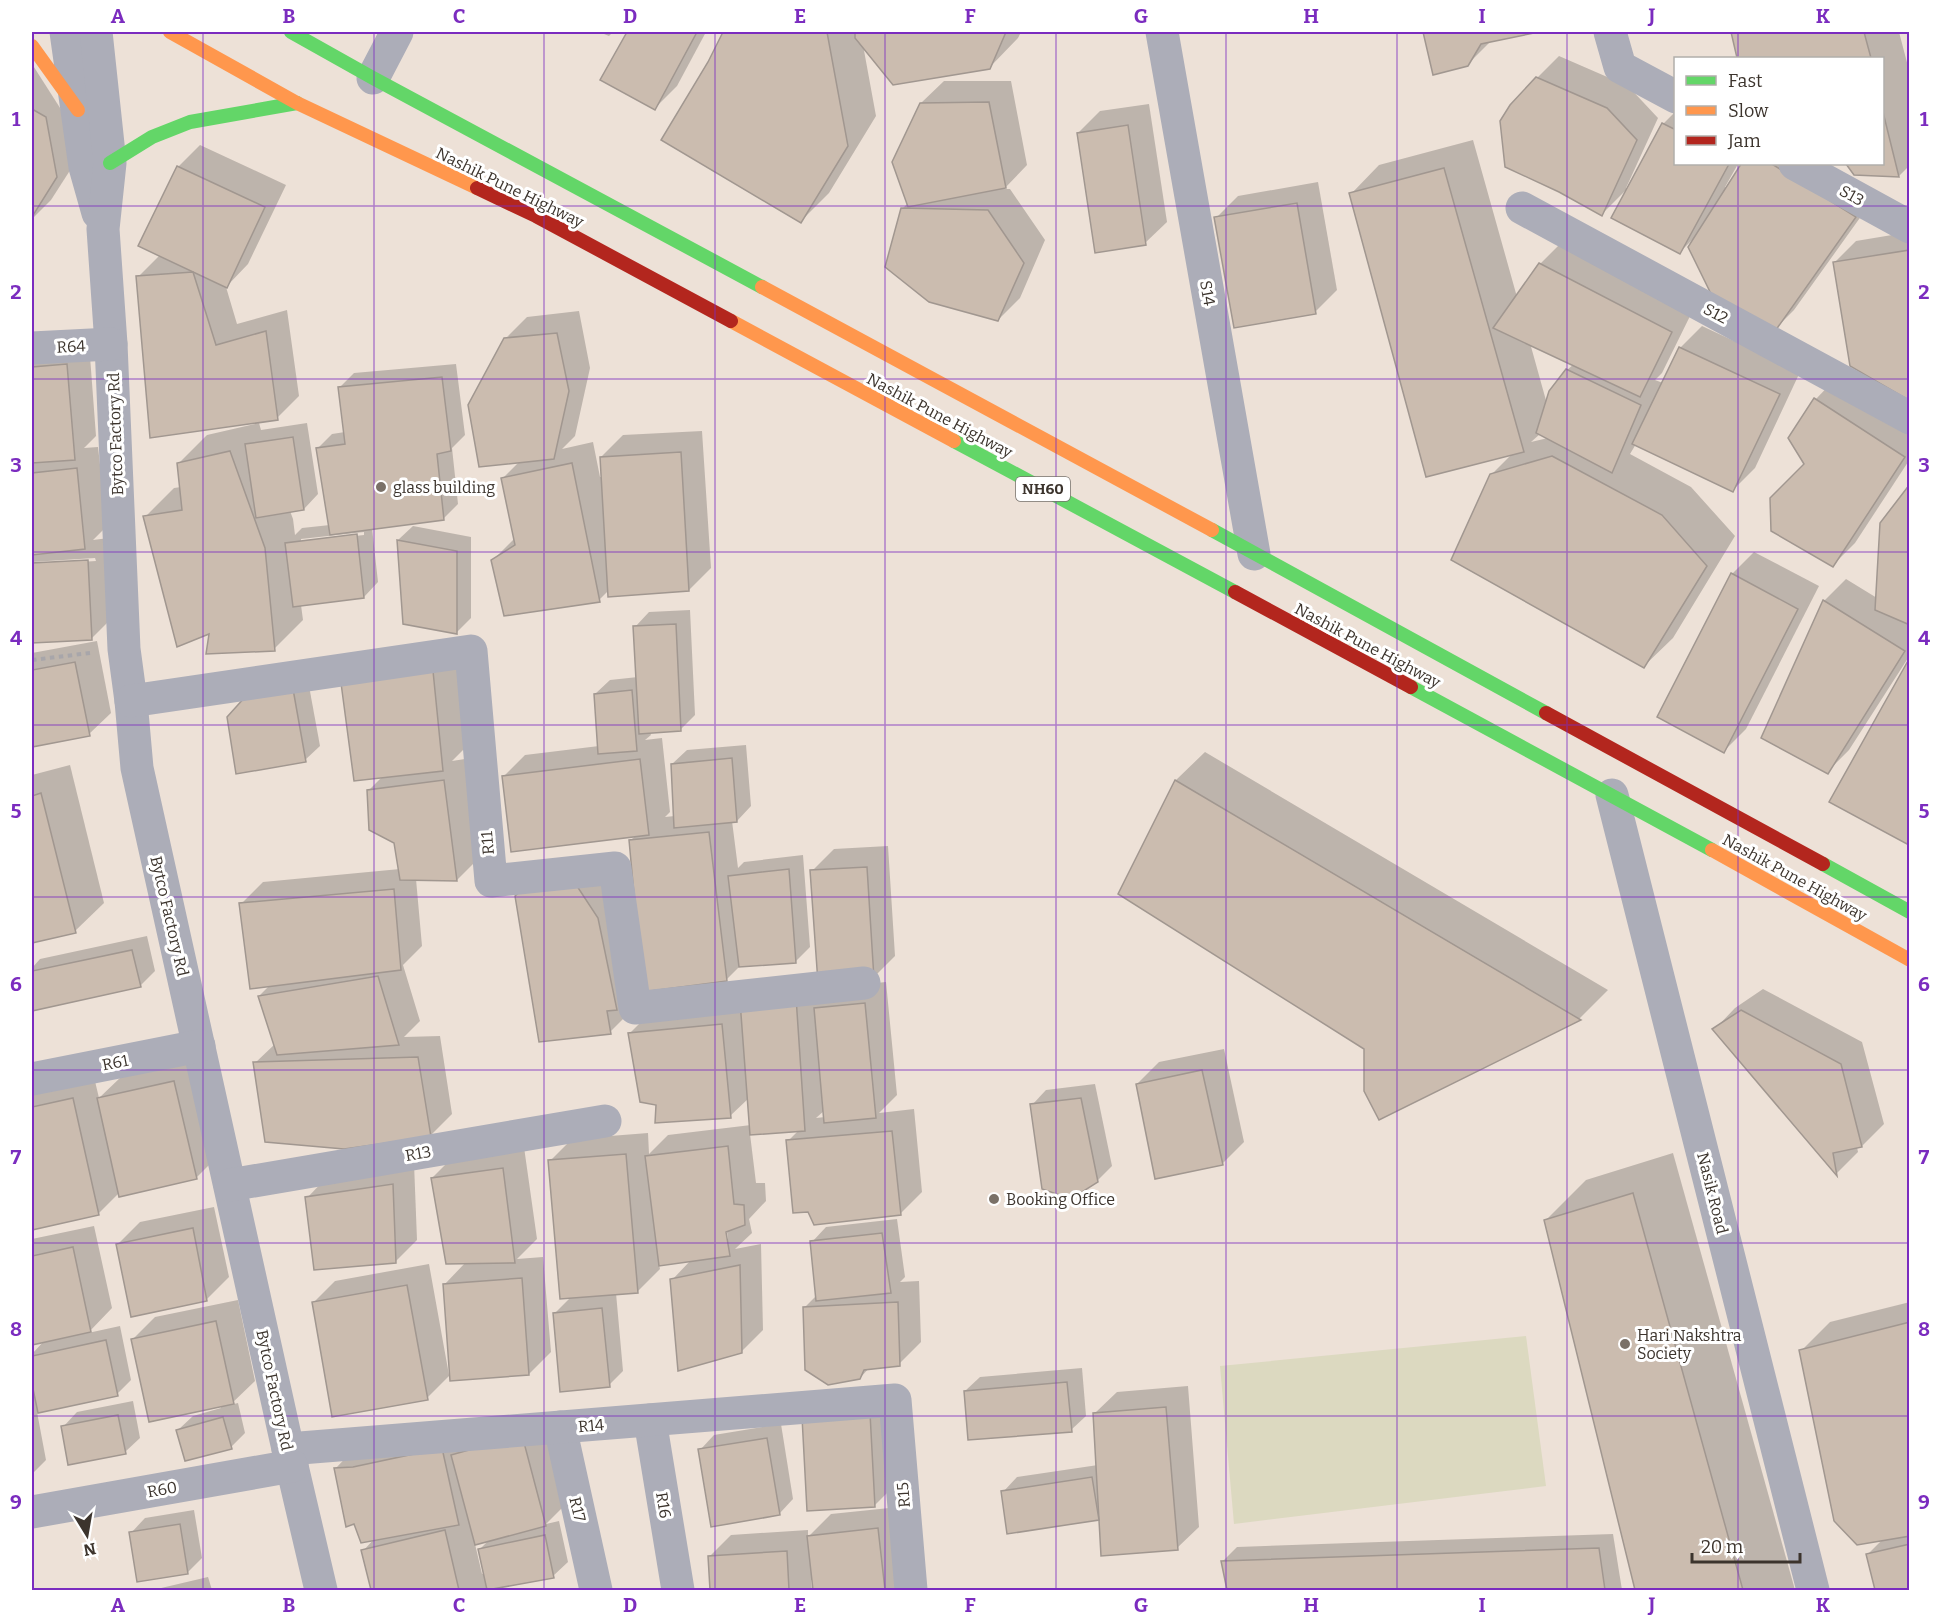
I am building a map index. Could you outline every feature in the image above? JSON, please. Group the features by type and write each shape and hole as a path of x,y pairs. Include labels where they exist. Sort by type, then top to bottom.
{"highway":[{"name":"Nashik Pune Highway","path":"170,32 297,103 536,216 1612,795 1910,960"},
{"name":"Nashik Pune Highway","path":"291,32 1910,912"},
{"path":"32,46 78,110"},
{"path":"110,163 152,137 190,122 297,103"}],"street":[{"name":"Bytco Factory Rd","path":"66,32 84,167 103,229"},
{"name":"Bytco Factory Rd","path":"96,32 110,163 103,229 111,344 124,649 137,768 321,1590"},
{"path":"373,78 397,32"},
{"name":"S14","path":"1162,32 1254,554"},
{"path":"1610,32 1620,67 1674,97"},
{"name":"S13","path":"1797,165 1910,227"},
{"name":"S12","path":"1522,208 1910,418"},
{"name":"R64","path":"32,348 111,344"},
{"name":"R11","path":"131,700 471,651 491,881 615,868 635,1008 864,982"},
{"name":"Nasik Road","path":"1612,795 1813,1590"},
{"name":"R61","path":"32,1079 199,1046"},
{"name":"R13","path":"230,1185 605,1121"},
{"name":"R14","path":"290,1457 560,1428 895,1401"},
{"name":"R15","path":"895,1401 911,1590"},
{"name":"R16","path":"650,1420 678,1590"},
{"name":"R17","path":"560,1428 596,1590"},
{"name":"R60","path":"32,1512 290,1457"}],"path":[{"path":"32,660 124,649"}],"shaded area":[{"path":"1526,1336 1546,1486 1234,1524 1220,1366"}],"building":[{"path":"627,32 697,32 655,110 600,80"},
{"path":"723,32 827,32 848,146 801,223 661,140 708,62"},
{"path":"855,32 1006,32 990,69 893,85 855,38"},
{"path":"1423,32 1539,32 1481,44 1468,66 1433,75"},
{"path":"1731,32 1864,32 1871,57 1737,57"},
{"path":"1536,77 1607,108 1637,140 1602,216 1559,192 1505,167 1500,121 1510,105"},
{"path":"989,102 1006,188 908,207 892,162 920,103"},
{"path":"32,109 46,117 57,177 32,217"},
{"path":"1884,116 1899,177 1854,175 1847,165 1884,165"},
{"path":"1662,123 1674,129 1674,165 1728,165 1680,254 1611,218"},
{"path":"1128,125 1146,245 1095,253 1077,133"},
{"path":"1740,165 1774,165 1856,217 1773,334 1717,306 1688,247"},
{"path":"177,166 265,207 227,288 138,246"},
{"path":"1444,168 1524,452 1426,477 1349,193"},
{"path":"1297,203 1316,314 1234,328 1214,217"},
{"path":"901,208 988,210 1024,263 998,321 929,302 885,267"},
{"path":"1910,250 1910,401 1850,366 1833,262"},
{"path":"1539,263 1672,332 1640,397 1493,328"},
{"path":"193,272 216,345 266,331 278,420 150,438 136,276"},
{"path":"557,333 569,391 554,459 479,467 468,405 504,338"},
{"path":"1679,347 1780,394 1733,492 1632,444"},
{"path":"67,364 75,460 32,463 32,367"},
{"path":"1566,369 1641,405 1612,473 1536,433 1549,391"},
{"name":"glass building","path":"442,377 451,451 437,454 444,520 330,535 316,448 345,444 338,387"},
{"path":"1814,398 1905,457 1833,567 1771,531 1770,498 1804,464 1788,438"},
{"path":"293,437 304,510 256,518 245,444"},
{"path":"230,451 265,548 275,651 206,654 209,634 177,647 143,516 182,510 177,463"},
{"path":"681,452 689,591 608,597 600,457"},
{"path":"1552,456 1662,515 1707,566 1644,668 1451,560 1490,474"},
{"path":"572,463 600,602 504,616 491,560 515,545 501,478"},
{"path":"77,468 85,549 32,555 32,473"},
{"path":"1910,484 1910,625 1875,610 1880,523"},
{"path":"357,534 364,598 293,607 285,543"},
{"path":"397,540 457,551 457,634 403,624"},
{"path":"88,560 92,640 32,643 32,563"},
{"path":"1731,573 1798,609 1724,753 1657,717"},
{"path":"1823,600 1905,651 1828,774 1761,738"},
{"path":"676,624 681,731 639,734 633,626"},
{"path":"1909,659 1910,839 1907,844 1829,802"},
{"path":"75,662 90,736 32,747 32,670"},
{"path":"433,671 443,771 354,781 341,683"},
{"path":"293,689 306,762 236,774 227,717 246,696"},
{"path":"632,690 637,751 598,754 594,694"},
{"path":"732,758 737,822 674,828 671,764"},
{"path":"640,759 649,835 511,852 502,776"},
{"path":"444,780 457,881 400,880 394,843 369,830 367,790"},
{"path":"1175,780 1581,1020 1379,1120 1364,1091 1364,1049 1118,894"},
{"path":"41,793 76,933 32,943 32,796"},
{"path":"709,832 727,981 643,992 629,840"},
{"path":"867,867 874,979 818,983 810,870"},
{"path":"789,869 796,963 739,967 728,876"},
{"path":"530,883 575,883 598,918 617,1010 607,1011 611,1034 539,1042 515,896"},
{"path":"394,889 401,970 250,989 239,903"},
{"path":"132,950 141,987 32,1011 32,971"},
{"path":"378,976 399,1045 277,1055 258,996"},
{"path":"796,997 805,1131 750,1135 740,1001"},
{"path":"865,1003 876,1118 824,1123 814,1008"},
{"path":"1741,1010 1841,1064 1862,1147 1833,1153 1837,1176 1712,1029"},
{"path":"722,1024 731,1118 655,1123 656,1105 640,1102 628,1033"},
{"path":"418,1057 431,1137 344,1149 265,1142 253,1062"},
{"path":"1202,1070 1223,1165 1155,1179 1136,1084"},
{"path":"174,1081 197,1179 119,1197 97,1098"},
{"path":"73,1098 99,1215 32,1230 32,1107"},
{"path":"1081,1098 1098,1182 1071,1199 1042,1189 1030,1104"},
{"path":"892,1131 901,1215 814,1225 808,1212 793,1213 786,1140"},
{"path":"728,1146 734,1204 744,1205 745,1225 726,1232 730,1256 659,1266 645,1156"},
{"path":"626,1154 638,1293 560,1299 548,1160"},
{"path":"503,1168 515,1263 446,1264 431,1178"},
{"path":"393,1184 396,1263 314,1270 305,1197"},
{"name":"Hari Nakshtra Society","path":"1633,1193 1743,1590 1635,1590 1544,1220"},
{"path":"193,1228 207,1301 131,1317 116,1244"},
{"path":"882,1233 891,1293 816,1301 810,1241"},
{"path":"73,1247 91,1332 32,1345 32,1256"},
{"path":"740,1265 742,1353 678,1371 670,1279"},
{"path":"522,1278 529,1375 450,1381 443,1284"},
{"path":"407,1285 428,1400 332,1417 312,1302"},
{"path":"898,1302 900,1366 864,1370 860,1379 828,1385 805,1370 803,1307"},
{"path":"602,1308 610,1387 560,1392 553,1313"},
{"path":"216,1321 234,1404 149,1422 131,1339"},
{"path":"1910,1322 1910,1536 1857,1545 1834,1521 1799,1350"},
{"path":"106,1340 118,1396 38,1413 32,1384 32,1356"},
{"path":"1067,1382 1072,1432 968,1440 964,1391"},
{"path":"1166,1407 1178,1550 1101,1556 1093,1413"},
{"path":"870,1413 875,1507 807,1511 802,1417"},
{"path":"118,1415 126,1454 68,1465 61,1426"},
{"path":"223,1417 232,1449 185,1461 176,1430"},
{"path":"522,1435 546,1526 475,1545 451,1455"},
{"path":"767,1438 780,1515 711,1527 698,1449"},
{"path":"442,1448 459,1525 361,1543 354,1524 346,1527 334,1468 353,1467"},
{"path":"1092,1477 1099,1520 1007,1534 1001,1491"},
{"path":"180,1524 188,1574 137,1582 129,1532"},
{"path":"878,1528 885,1590 813,1590 807,1536"},
{"path":"445,1530 459,1590 371,1590 361,1550"},
{"path":"545,1535 554,1578 487,1590 478,1549"},
{"path":"1910,1544 1910,1590 1875,1590 1866,1554"},
{"path":"1599,1548 1605,1590 1227,1590 1221,1561"},
{"path":"787,1551 789,1590 710,1590 708,1556"}],"traffic: fast":[{"path":"291,32 762,287"},
{"path":"110,163 152,137 190,122 297,103"},
{"path":"954,441 1235,592"},
{"path":"1212,530 1546,713"},
{"path":"1411,687 1712,850"},
{"path":"1823,864 1910,912"}],"traffic: slow":[{"path":"170,32 297,103 477,188"},
{"path":"32,46 78,110"},
{"path":"762,287 1212,530"},
{"path":"731,321 954,441"},
{"path":"1712,850 1910,960"}],"traffic: jam":[{"path":"477,188 536,216 731,321"},
{"path":"1235,592 1411,687"},
{"path":"1546,713 1823,864"}],"place":[{"name":"glass building","path":"381,487"},
{"name":"Booking Office","path":"994,1199"},
{"name":"Hari Nakshtra Society","path":"1625,1344"}]}
